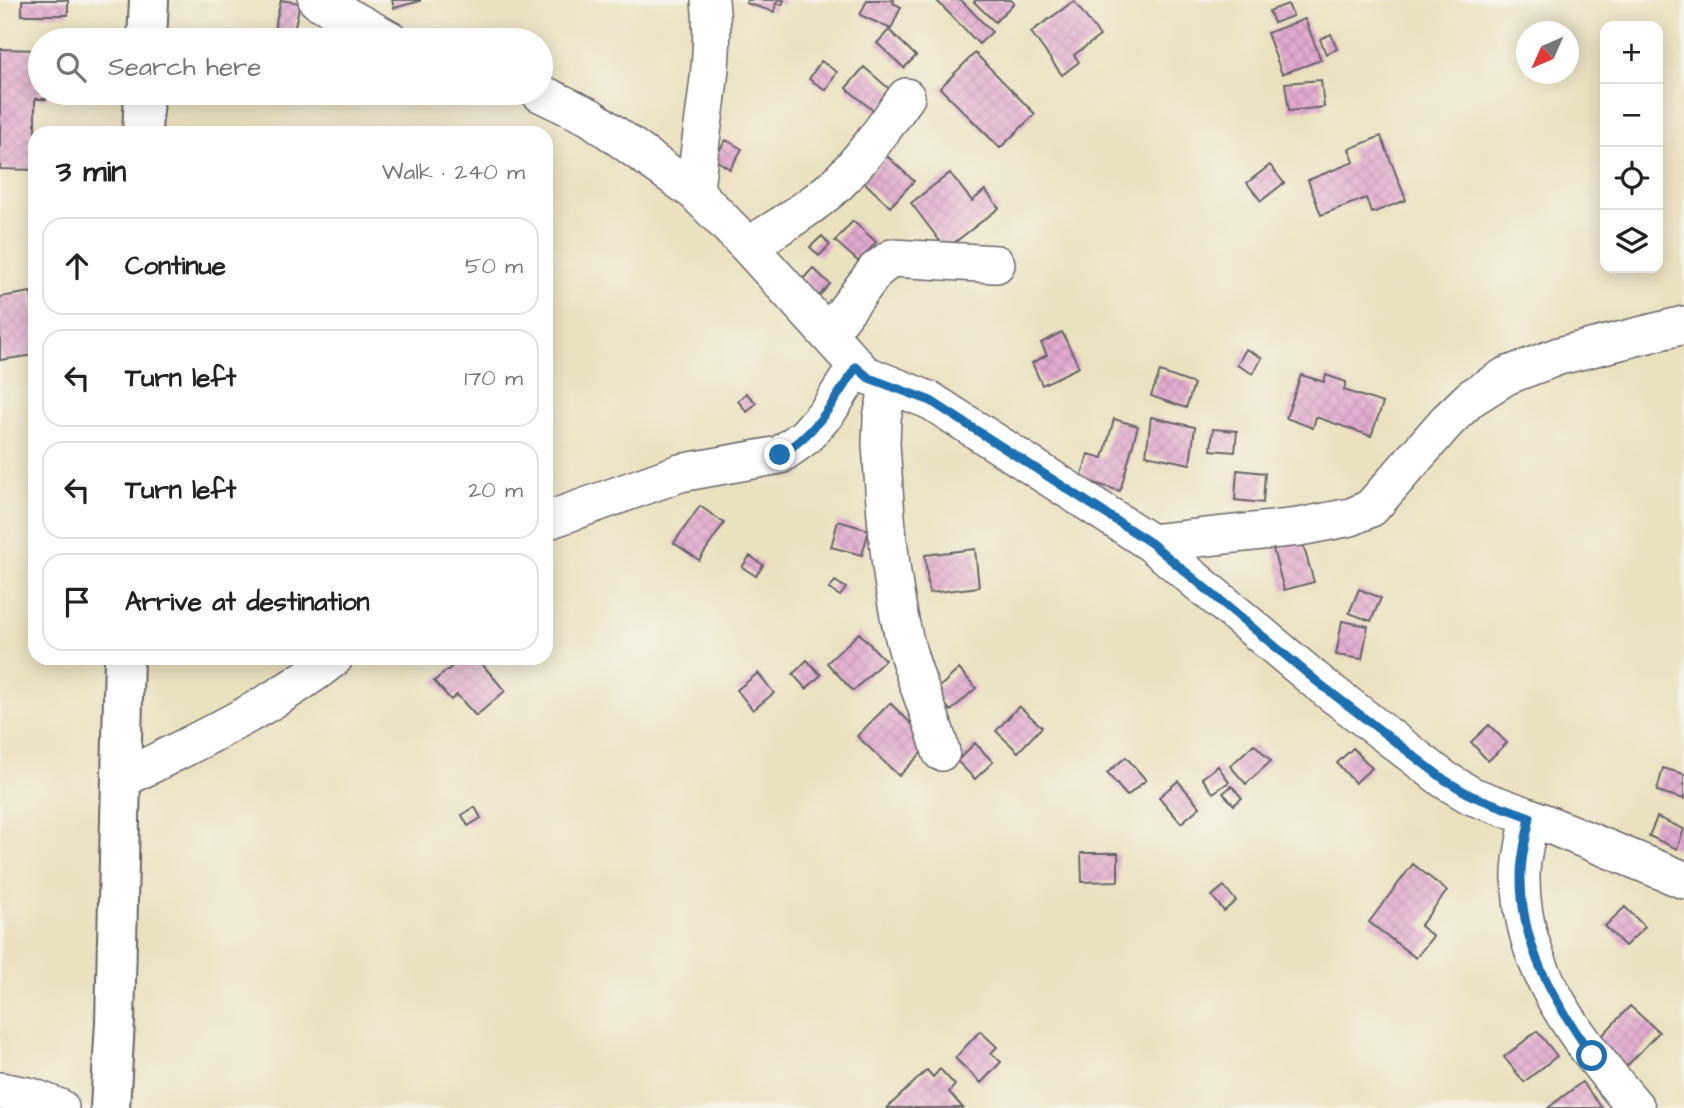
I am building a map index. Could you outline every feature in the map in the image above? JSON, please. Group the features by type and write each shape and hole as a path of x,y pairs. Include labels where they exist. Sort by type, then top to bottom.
{"main road":[{"path":"148,28 149,0"},
{"path":"142,126 143,105"},
{"path":"110,1108 115,1022 124,665"}],"street":[{"path":"317,0 368,28"},
{"path":"695,192 712,18 710,0"},
{"path":"748,246 789,220 839,182 906,97"},
{"path":"553,99 590,117 695,192 869,378 931,401 1151,543 1320,684 1445,780 1472,796 1684,880"},
{"path":"829,333 876,270 892,258 996,264"},
{"path":"1151,543 1298,527 1351,517 1371,508 1447,421 1471,398 1506,376 1559,356 1684,325"},
{"path":"553,518 680,473 780,455 805,437 828,411 856,367"},
{"path":"889,384 882,418 881,443 897,608 906,646 935,725 941,752"},
{"path":"121,780 273,699 325,665"},
{"path":"1530,817 1521,874 1526,931 1555,1001 1592,1056 1636,1108"},
{"path":"0,1091 32,1097 60,1108"}],"building":[{"path":"22,0 68,0 68,15 22,15"},
{"path":"281,0 300,3 295,28 275,28"},
{"path":"392,0 420,0 420,1 394,8"},
{"path":"747,0 784,0 782,5 776,3 774,12 746,3"},
{"path":"867,0 894,0 893,3 901,7 891,29 860,15"},
{"path":"936,0 961,0 992,32 979,44"},
{"path":"1011,0 1014,3 995,22 974,2"},
{"path":"1074,1 1100,36 1074,55 1079,62 1062,75 1031,32"},
{"path":"1288,4 1293,16 1274,23 1269,11"},
{"path":"1305,19 1321,60 1282,74 1267,33"},
{"path":"889,30 916,56 904,68 877,43"},
{"path":"1331,34 1337,49 1326,54 1320,39"},
{"path":"0,49 28,50 28,105 35,105 35,126 28,126 28,170 0,169"},
{"path":"975,53 1035,114 1000,148 940,88"},
{"path":"821,61 837,72 826,90 809,79"},
{"path":"864,67 894,93 876,113 846,88"},
{"path":"1321,80 1324,107 1289,111 1285,83"},
{"path":"1381,136 1406,200 1372,213 1366,198 1321,215 1308,180 1354,162 1349,149"},
{"path":"726,140 742,149 730,169 714,159"},
{"path":"887,156 914,181 890,207 863,181"},
{"path":"1270,165 1284,183 1261,201 1247,183"},
{"path":"950,173 972,201 985,190 999,208 946,249 911,203"},
{"path":"853,221 876,242 859,262 835,241"},
{"path":"822,236 830,245 819,256 810,247"},
{"path":"813,268 830,284 819,296 802,280"},
{"path":"28,292 28,356 0,360 0,297"},
{"path":"1062,332 1079,367 1042,385 1032,363 1047,355 1041,343"},
{"path":"1246,349 1262,358 1253,374 1237,365"},
{"path":"1160,372 1194,384 1186,408 1151,396"},
{"path":"1301,375 1324,382 1326,375 1346,382 1344,390 1383,403 1371,436 1316,417 1313,428 1286,418"},
{"path":"746,393 756,403 747,412 738,401"},
{"path":"1151,417 1195,427 1190,464 1146,455"},
{"path":"1114,419 1138,426 1120,491 1081,479 1088,454 1103,458"},
{"path":"1213,429 1237,431 1235,452 1211,450"},
{"path":"1237,470 1265,473 1263,503 1235,500"},
{"path":"700,506 724,523 699,560 674,543"},
{"path":"838,521 869,530 862,555 831,547"},
{"path":"1302,541 1314,582 1284,590 1273,549"},
{"path":"975,549 979,587 929,593 925,555"},
{"path":"750,556 763,565 756,576 742,567"},
{"path":"835,581 846,588 840,596 829,589"},
{"path":"1359,589 1381,598 1371,621 1349,613"},
{"path":"1342,621 1368,626 1362,659 1336,655"},
{"path":"859,633 885,660 853,691 827,663"},
{"path":"807,660 821,675 806,689 793,674"},
{"path":"454,665 483,665 505,691 476,716 457,695 451,700 434,681"},
{"path":"959,669 976,688 951,711 934,692"},
{"path":"758,673 774,693 753,710 737,690"},
{"path":"890,703 931,743 899,776 857,736"},
{"path":"1019,706 1042,727 1018,752 996,731"},
{"path":"1489,725 1507,743 1488,761 1471,742"},
{"path":"975,743 993,762 975,779 957,761"},
{"path":"1254,744 1271,761 1246,784 1230,766"},
{"path":"1353,748 1372,768 1355,783 1337,763"},
{"path":"1126,757 1146,780 1127,796 1107,773"},
{"path":"1218,766 1229,782 1213,793 1202,778"},
{"path":"1663,768 1684,774 1684,799 1657,791"},
{"path":"1178,781 1200,807 1181,823 1159,797"},
{"path":"1232,786 1242,798 1234,805 1223,793"},
{"path":"475,807 481,818 468,826 462,815"},
{"path":"1657,817 1684,829 1677,849 1649,836"},
{"path":"1081,853 1118,853 1118,881 1082,882"},
{"path":"1413,864 1447,891 1420,926 1433,936 1416,958 1369,922"},
{"path":"1224,886 1236,901 1224,911 1212,896"},
{"path":"1625,907 1645,927 1625,946 1605,926"},
{"path":"1630,1006 1659,1032 1626,1067 1598,1040"},
{"path":"980,1031 997,1047 991,1053 1001,1062 981,1083 955,1058"},
{"path":"1537,1031 1557,1056 1524,1082 1504,1057"},
{"path":"940,1069 955,1085 949,1092 963,1108 887,1108 927,1070 933,1077"},
{"path":"1582,1082 1602,1108 1548,1108"}],"route":[{"path":"780,455 805,437 828,411 856,367 869,378 931,401 1151,543 1320,684 1445,780 1472,796 1530,817 1521,874 1526,931 1555,1001 1592,1056"}]}
